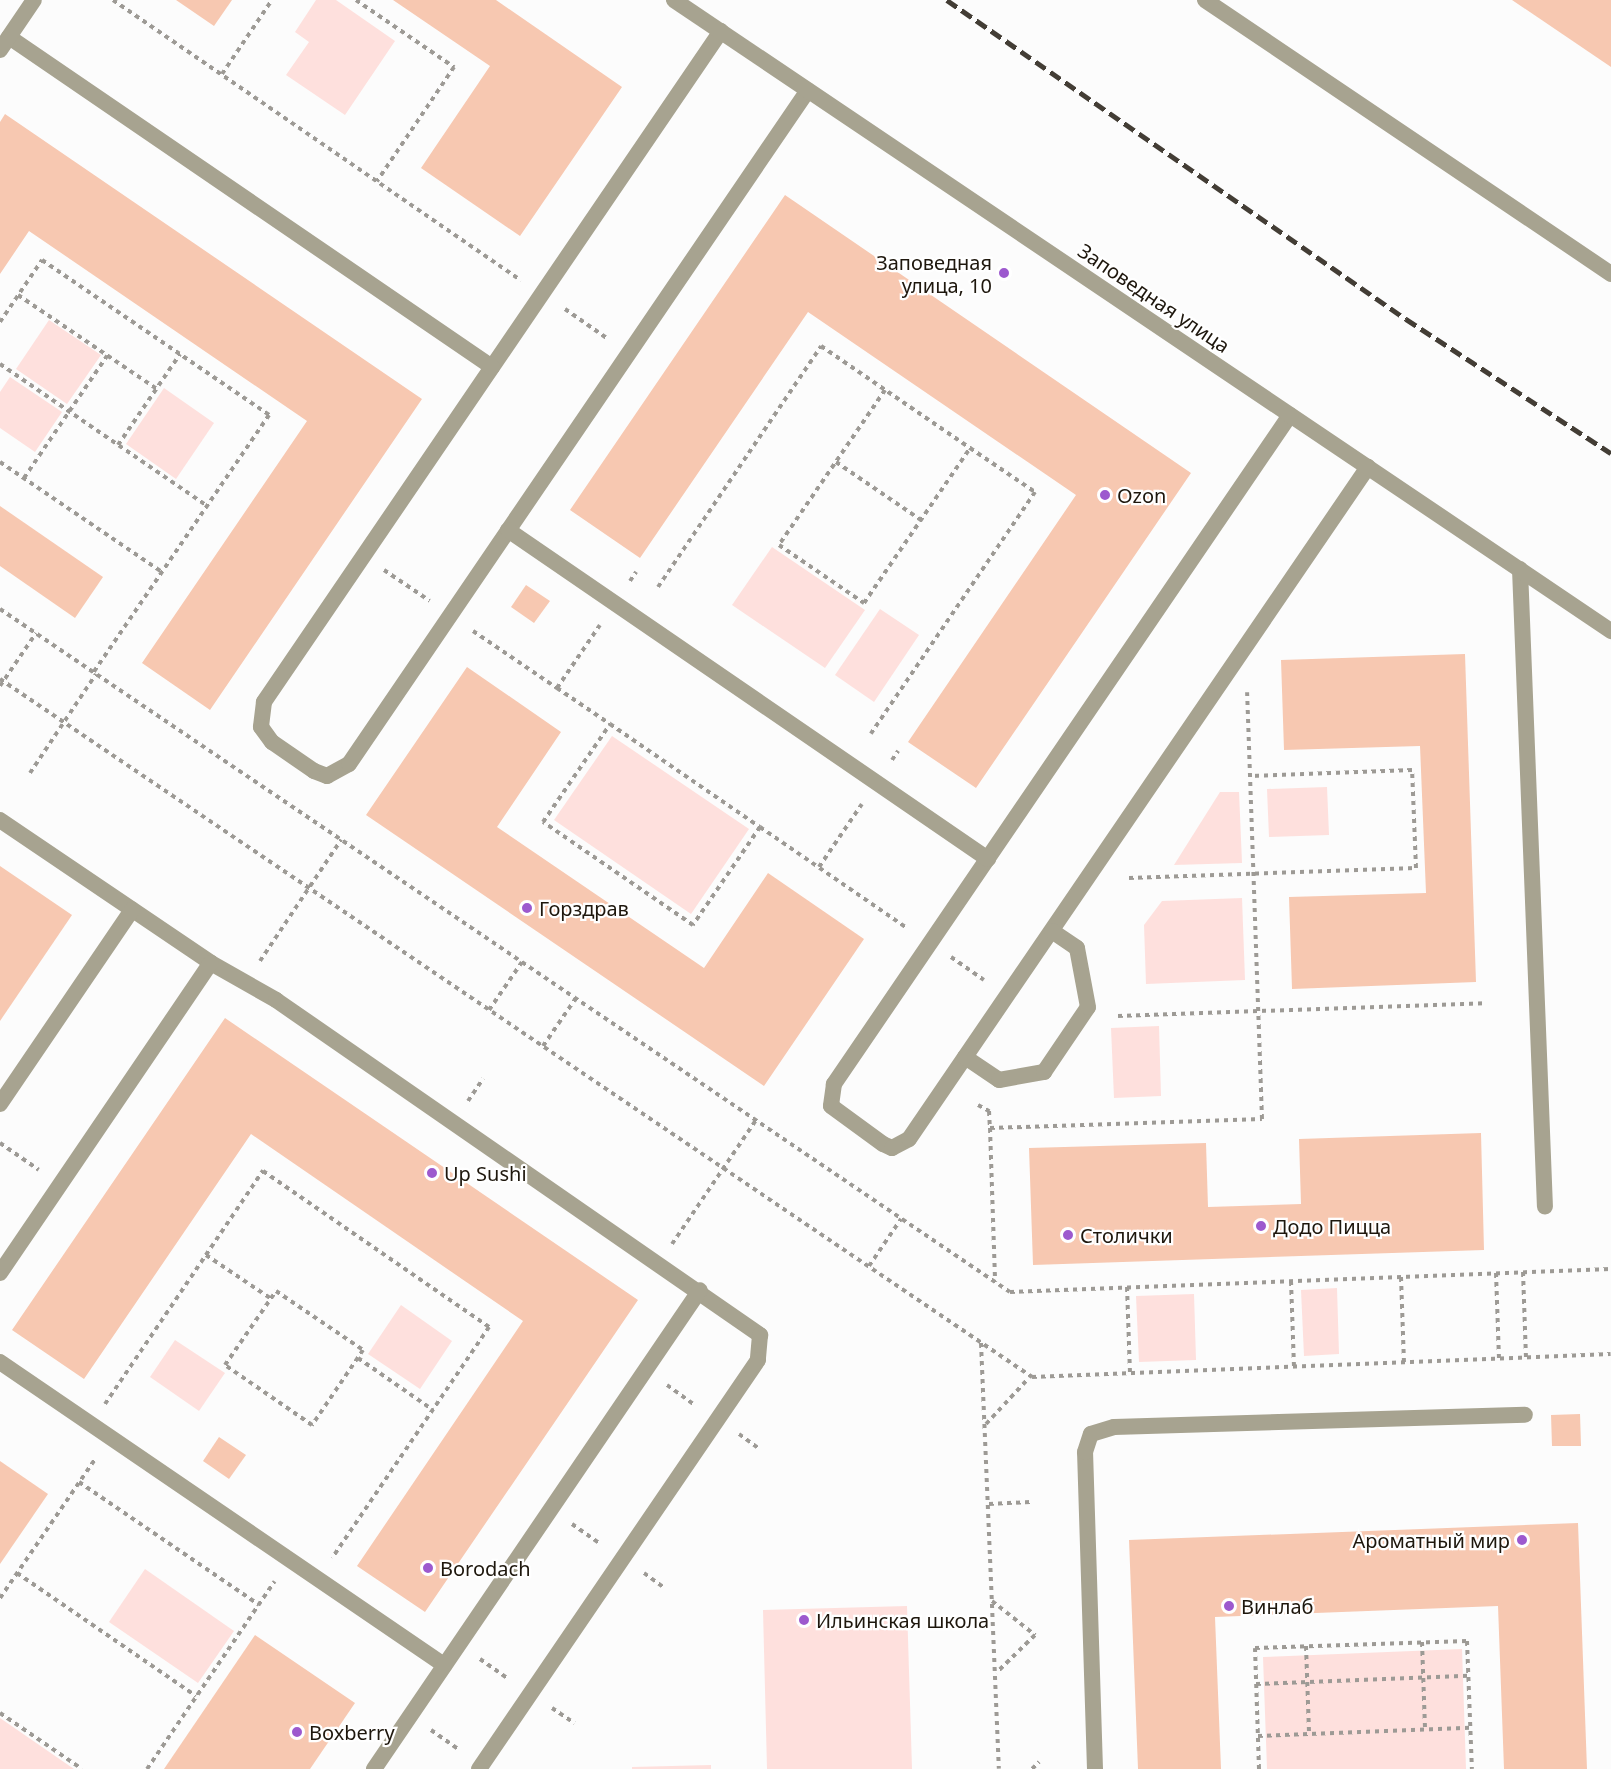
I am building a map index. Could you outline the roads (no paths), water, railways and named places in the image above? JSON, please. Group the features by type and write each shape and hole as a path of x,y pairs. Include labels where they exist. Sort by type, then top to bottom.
{"street":[{"path":"34,0 4,43 492,367"},
{"name":"Заповедная улица","path":"674,0 1611,630"},
{"path":"1205,0 1611,274"},
{"path":"721,31 264,702 261,727 272,742 327,776 349,764 808,90"},
{"path":"1290,415 834,1084 831,1106 883,1144 902,1146 1052,931 1368,467"},
{"path":"508,530 988,859"},
{"path":"1520,569 1545,1207"},
{"path":"0,820 660,1262 760,1335 758,1360 480,1767"},
{"path":"0,1104 132,910"},
{"path":"965,1057 999,1080 1044,1072 1088,1007 1077,948 1052,931"},
{"path":"0,1272 211,963"},
{"path":"374,1769 700,1290"},
{"path":"0,1362 444,1665"},
{"path":"1095,1769 1084,1452 1091,1434 1103,1428 1525,1415"}],"railway":[{"path":"947,0 1406,319 1611,453"}],"place":[{"name":"Заповедная улица, 10","path":"1004,273"},
{"name":"Ozon","path":"1105,495"},
{"name":"Горздрав","path":"527,908"},
{"name":"Up Sushi","path":"432,1173"},
{"name":"Додо Пицца","path":"1261,1226"},
{"name":"Столички","path":"1068,1235"},
{"name":"Ароматный мир","path":"1522,1540"},
{"name":"Borodach","path":"428,1568"},
{"name":"Винлаб","path":"1229,1606"},
{"name":"Ильинская школа","path":"804,1620"},
{"name":"Boxberry","path":"297,1732"}]}
